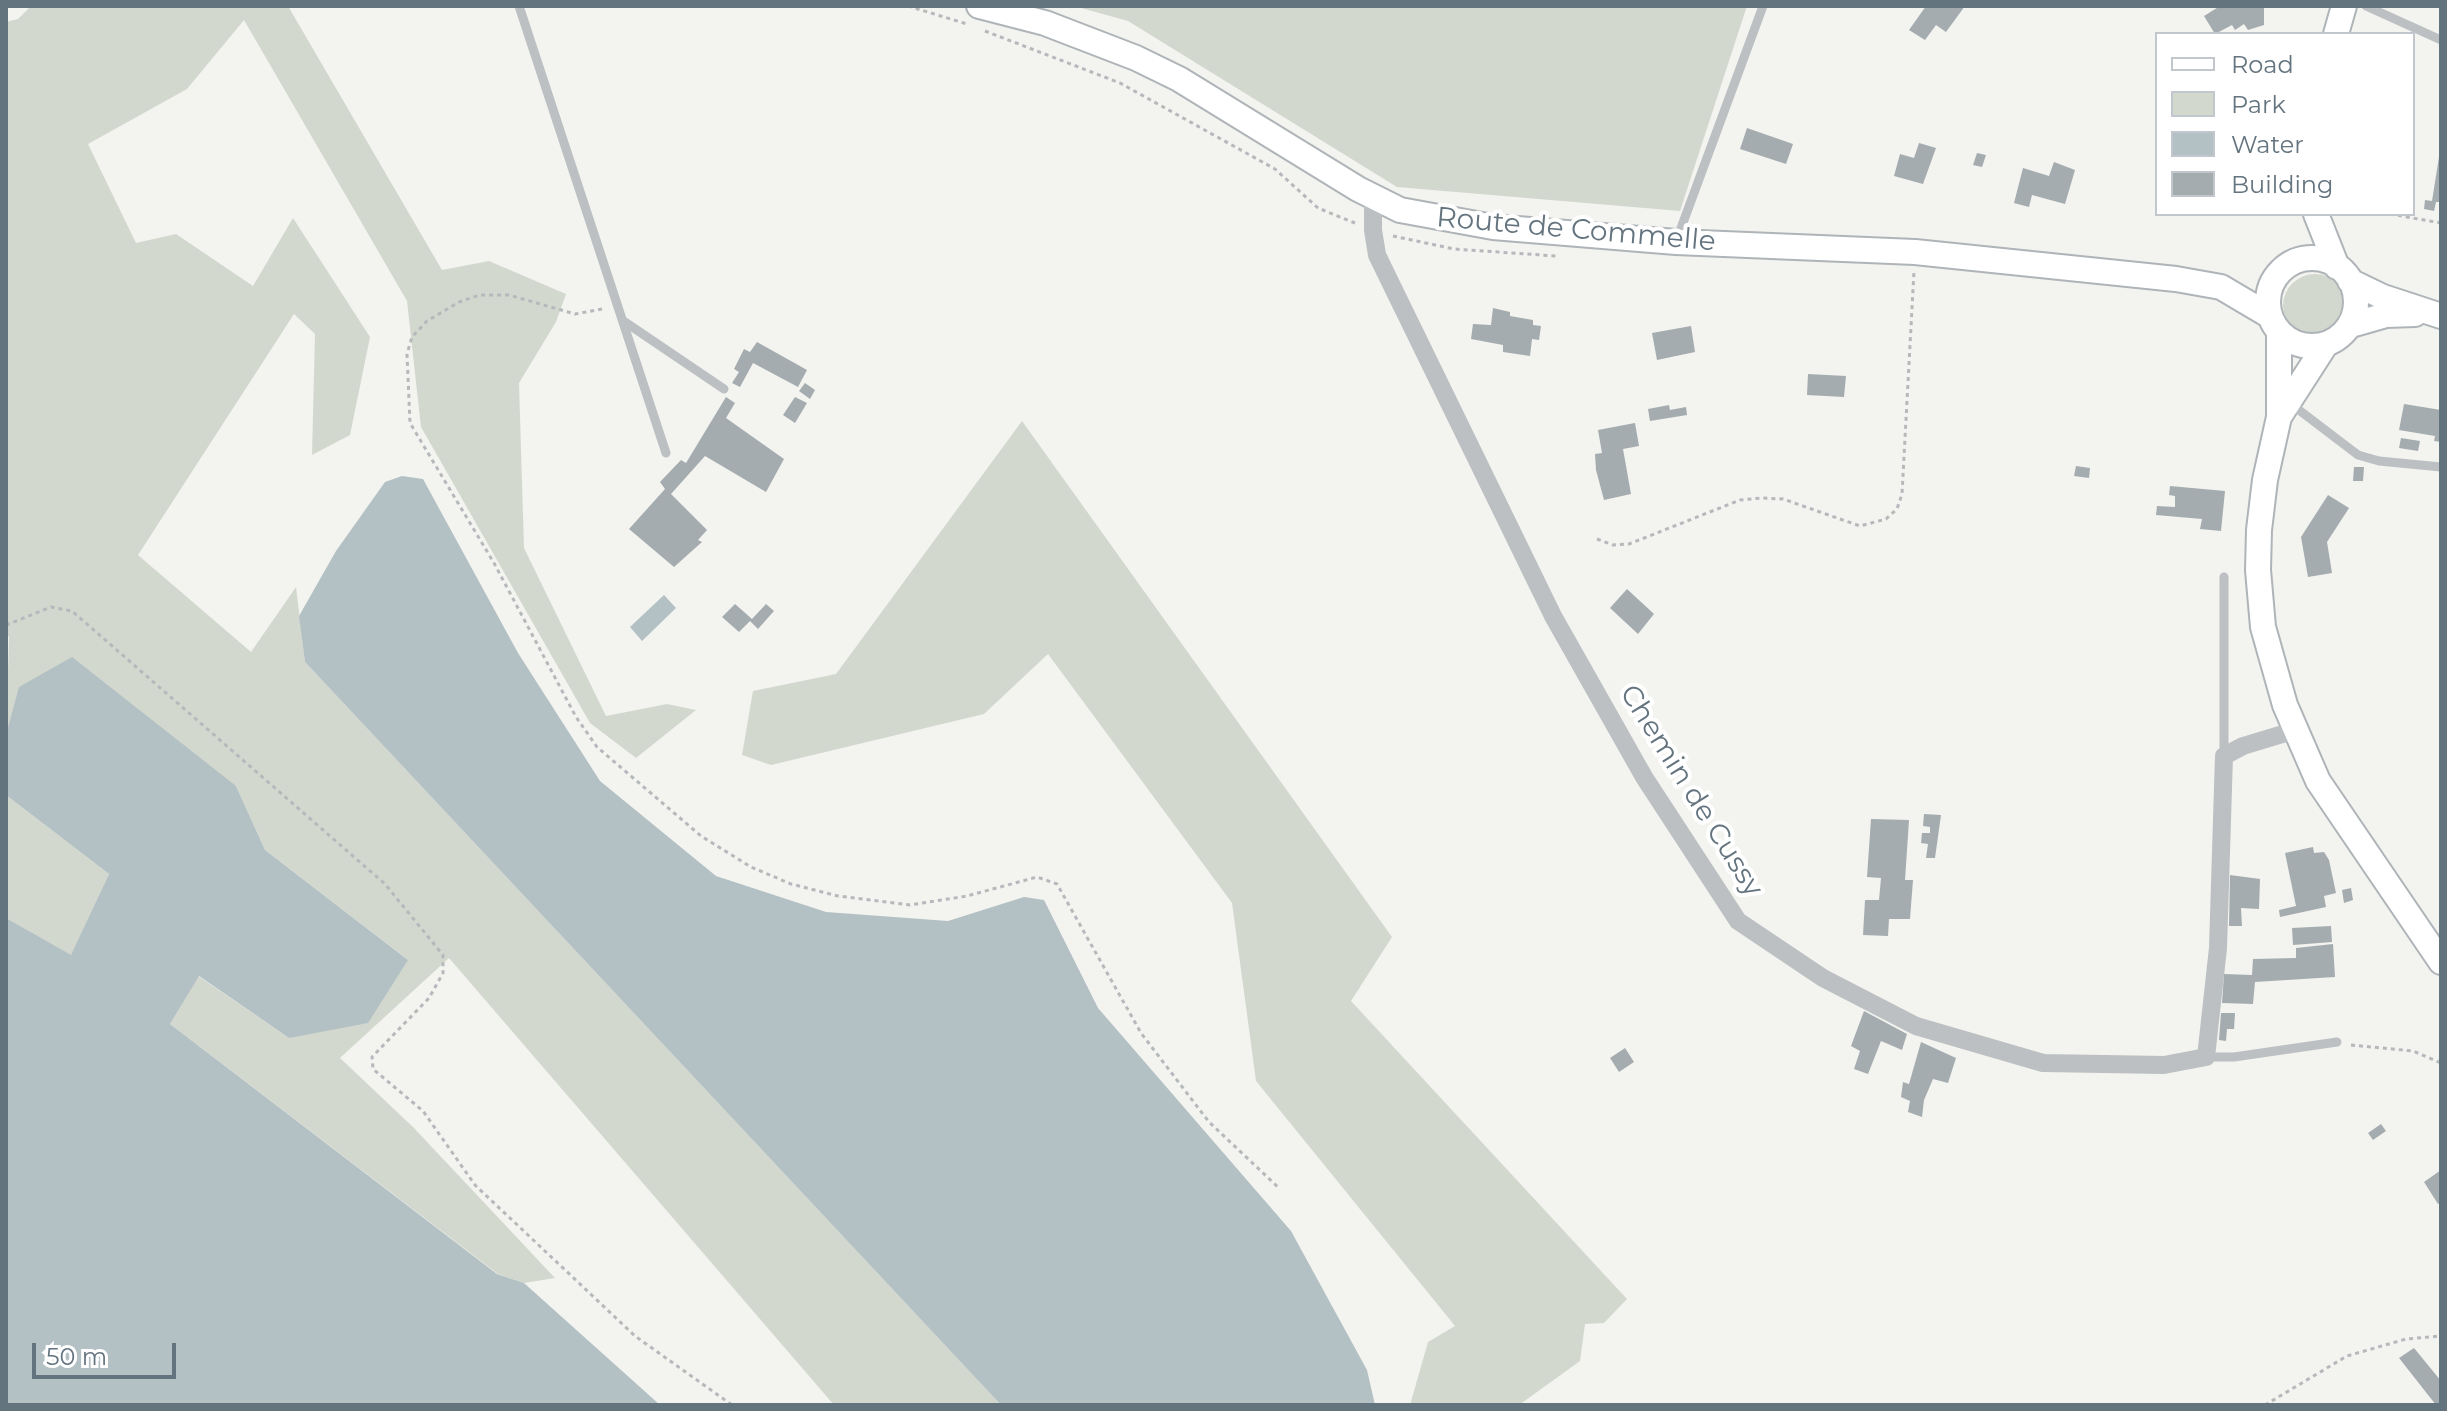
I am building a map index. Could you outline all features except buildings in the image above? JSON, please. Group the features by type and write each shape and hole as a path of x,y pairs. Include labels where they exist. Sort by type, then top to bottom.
{"street":[{"name":"Route de Commelle","path":"979,6 1069,32 1150,65 1373,198 1400,210 1447,220 1676,242 1915,252 2176,279 2221,287 2260,280 2290,266"},
{"path":"2337,32 2344,6"},
{"name":"Chemin de Cussy","path":"1373,198 1377,255 1553,616 1644,777 1738,921 1823,978 1916,1026 2029,1059 2043,1063 2164,1065 2206,1057"},
{"path":"2308,216 2290,266 2269,292 2282,405 2265,480 2258,570 2263,627 2285,705 2318,781 2441,962"},
{"path":"2317,216 2344,274 2355,309 2351,325"},
{"path":"2290,266 2325,261 2344,274 2435,315"},
{"name":"Route de Commelle","path":"2221,287 2275,324"},
{"path":"2282,405 2326,344 2351,325 2386,315 2435,315"},
{"path":"2275,324 2301,345 2326,344"},
{"path":"2206,1057 2218,948 2224,756 2243,746 2296,730"}],"lane":[{"path":"519,6 666,453"},
{"path":"1676,242 1763,6"},
{"path":"2366,6 2441,40"},
{"path":"622,320 724,389"},
{"path":"2282,405 2358,455 2379,461 2441,467"},
{"path":"2224,577 2224,756"},
{"path":"2206,1057 2234,1057 2337,1042"}],"path":[{"path":"2401,216 2441,223"},
{"path":"1597,539 1613,545 1629,544 1740,500 1761,498 1791,501 1860,526 1886,519 1897,509 1902,494 1915,252"},
{"path":"618,306 575,314 509,295 480,295 427,321 412,337 407,354 410,423 494,563 576,717 597,747 701,836 751,867 791,884 838,896 910,905 967,896 1037,877 1057,884 1141,1033 1209,1122 1279,1188"},
{"path":"6,625 51,607 72,611 385,884 443,955 443,973 429,998 372,1057 373,1069 423,1111 475,1185 635,1336 732,1405"},
{"path":"2337,1042 2413,1051 2441,1063"},
{"path":"2265,1405 2347,1356 2406,1339 2441,1336"}],"green space":[{"path":"31,6 288,6 442,270 489,261 566,294 556,322 519,383 524,548 606,716 667,704 696,710 636,758 590,723 421,427 407,301 244,20 187,89 88,144 136,243 176,234 253,286 293,218 370,337 350,435 312,455 315,334 294,314 138,555 251,652 296,587 305,662 1001,1405 834,1405 449,958 340,1058 413,1127 555,1278 524,1283 498,1274 170,1024 198,976 289,1038 407,959 265,850 236,786 6,735 9,637 6,634 6,22 18,19"},
{"path":"1074,6 1747,6 1680,211 1397,187 1128,21"},
{"path":"2309,274 2321,274 2338,283 2345,294 2345,318 2338,329 2321,338 2309,338 2297,333 2288,324 2283,312 2283,300 2288,288 2297,279"},
{"path":"1022,421 1392,937 1351,1001 1627,1299 1604,1323 1585,1324 1580,1361 1519,1405 1410,1405 1428,1342 1455,1326 1256,1081 1232,903 1048,654 984,714 771,765 742,755 753,691 836,674"},
{"path":"6,795 109,874 71,956 6,918"}],"water":[{"path":"402,476 423,479 518,653 600,781 716,876 826,912 948,921 1024,897 1044,900 1098,1008 1291,1231 1367,1370 1375,1405 1001,1405 305,662 299,616 336,551 385,482"},
{"path":"664,595 676,608 642,641 630,627"},
{"path":"72,657 236,786 265,850 408,960 368,1023 289,1038 199,976 170,1024 497,1274 524,1283 660,1405 6,1405 6,918 71,955 109,874 6,795 6,735 19,687"}]}
